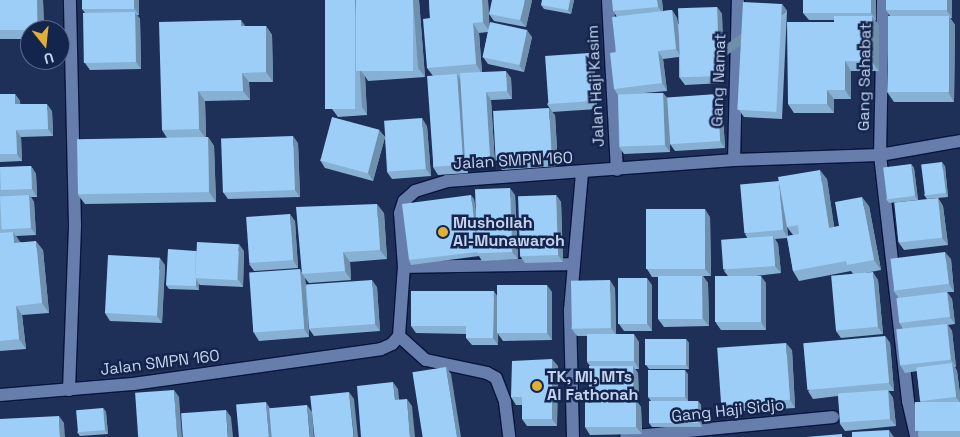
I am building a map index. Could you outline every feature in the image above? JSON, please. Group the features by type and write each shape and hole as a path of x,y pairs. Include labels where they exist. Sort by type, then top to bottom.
{"street":[{"path":"69,390 75,224 70,0"},
{"name":"Jalan Haji Kasim","path":"608,0 617,170"},
{"name":"Gang Namat","path":"734,160 738,0"},
{"name":"Gang Sahabat","path":"883,0 880,155 908,400 916,437"},
{"name":"Jalan SMPN 160","path":"0,395 69,390 381,349 392,344 399,336 404,267 400,213 404,201 415,191 447,181 582,173 734,160 880,155 960,141"},
{"path":"573,437 570,310 582,173"},
{"path":"404,267 574,264"},
{"path":"399,336 426,360 487,373 496,378 505,402 509,437"},
{"name":"Gang Haji Sidjo","path":"626,437 833,417"}],"building":[{"path":"0,0 37,0 37,20 20,20 20,30 0,30"},
{"path":"82,0 134,0 134,9 82,9"},
{"path":"325,0 355,0 355,109 325,109"},
{"path":"356,0 413,0 413,71 356,71"},
{"path":"429,0 482,0 483,22 473,23 476,64 427,68 423,19 430,18"},
{"path":"492,0 525,0 520,20 489,14"},
{"path":"542,0 570,0 568,10 541,5"},
{"path":"612,0 657,0 658,7 613,11"},
{"path":"803,0 871,0 871,13 803,13"},
{"path":"886,0 947,0 947,10 886,10"},
{"path":"743,2 782,4 776,112 737,110"},
{"path":"717,7 719,76 680,77 678,8"},
{"path":"672,10 676,49 658,51 662,83 614,89 610,53 616,52 612,17"},
{"path":"135,12 136,62 84,63 83,13"},
{"path":"834,16 872,16 872,62 845,61 845,90 827,90 827,104 788,104 787,22 834,22"},
{"path":"888,16 949,16 949,92 888,92"},
{"path":"241,20 241,26 266,26 266,72 242,73 243,91 198,91 199,129 162,130 159,22"},
{"path":"490,22 527,30 520,65 483,57"},
{"path":"589,53 592,101 548,104 545,56"},
{"path":"506,71 507,91 486,92 490,158 465,159 460,73"},
{"path":"457,74 463,165 433,167 427,76"},
{"path":"663,93 665,145 620,147 618,95"},
{"path":"0,94 15,94 15,104 47,104 48,129 16,130 17,154 0,154"},
{"path":"717,94 720,141 670,144 667,97"},
{"path":"549,108 552,158 496,161 493,111"},
{"path":"332,117 379,130 368,173 320,160"},
{"path":"422,118 426,169 388,172 384,121"},
{"path":"293,136 295,190 223,192 221,139"},
{"path":"208,137 209,192 78,194 77,139"},
{"path":"942,162 946,193 925,195 921,165"},
{"path":"911,164 915,196 887,199 883,167"},
{"path":"31,166 32,189 1,190 0,167"},
{"path":"820,170 829,228 839,226 835,202 862,197 874,260 847,265 846,261 793,271 787,236 799,234 798,225 787,227 778,177"},
{"path":"779,181 783,230 744,233 740,184"},
{"path":"510,188 512,252 477,253 475,189"},
{"path":"29,195 31,228 2,229 0,197"},
{"name":"Mushollah Al-Munawaroh","path":"471,195 477,252 409,260 402,204"},
{"path":"556,195 558,255 520,256 518,196"},
{"path":"938,198 942,238 898,242 894,203"},
{"path":"377,204 380,250 343,252 345,271 302,274 296,207"},
{"path":"646,209 705,209 705,269 646,269"},
{"path":"290,214 293,260 249,263 246,217"},
{"path":"13,232 14,243 36,241 42,303 16,306 19,339 0,341 0,233"},
{"path":"773,236 775,266 723,270 721,240"},
{"path":"197,242 239,244 237,280 195,278"},
{"path":"168,249 196,251 196,286 166,285"},
{"path":"945,252 949,284 894,290 890,259"},
{"path":"108,255 160,258 157,316 105,313"},
{"path":"300,269 304,329 253,332 249,273"},
{"path":"873,272 878,327 836,330 831,276"},
{"path":"658,276 702,276 702,319 658,319"},
{"path":"715,276 761,276 761,322 715,322"},
{"path":"618,278 647,278 647,324 618,324"},
{"path":"372,280 375,324 309,328 306,285"},
{"path":"610,280 611,328 572,329 571,281"},
{"path":"497,285 547,285 547,333 497,333"},
{"path":"411,291 494,291 493,338 466,338 466,326 411,326"},
{"path":"947,292 950,317 899,323 896,298"},
{"path":"947,324 951,360 900,365 896,329"},
{"path":"587,334 634,334 634,361 587,361"},
{"path":"885,336 889,383 807,390 803,343"},
{"path":"645,339 686,339 686,365 645,365"},
{"path":"786,343 790,400 721,405 717,348"},
{"name":"TK, MI, MTs Al Fathonah","path":"552,359 552,419 522,419 522,397 511,397 512,361"},
{"path":"952,363 956,397 920,401 916,367"},
{"path":"589,366 633,366 633,395 589,395"},
{"path":"446,367 457,437 423,437 412,372"},
{"path":"648,370 685,370 685,397 648,397"},
{"path":"393,382 395,400 407,399 410,437 361,437 357,386"},
{"path":"174,390 177,437 138,437 135,393"},
{"path":"888,390 890,419 840,422 838,393"},
{"path":"349,392 354,437 315,437 310,396"},
{"path":"585,400 636,400 636,427 585,427"},
{"path":"649,401 698,401 698,423 649,423"},
{"path":"266,402 269,437 239,437 236,405"},
{"path":"915,402 960,402 960,431 915,431"},
{"path":"307,405 310,437 272,437 269,408"},
{"path":"103,408 105,430 78,432 76,410"},
{"path":"226,410 228,437 183,437 181,413"},
{"path":"59,416 60,437 0,437 0,419"},
{"path":"889,430 889,437 852,437 852,432"},
{"path":"842,434 842,437 806,437"}],"place":[{"name":"Mushollah Al-Munawaroh","path":"443,232"},
{"name":"TK, MI, MTs Al Fathonah","path":"537,386"}]}
